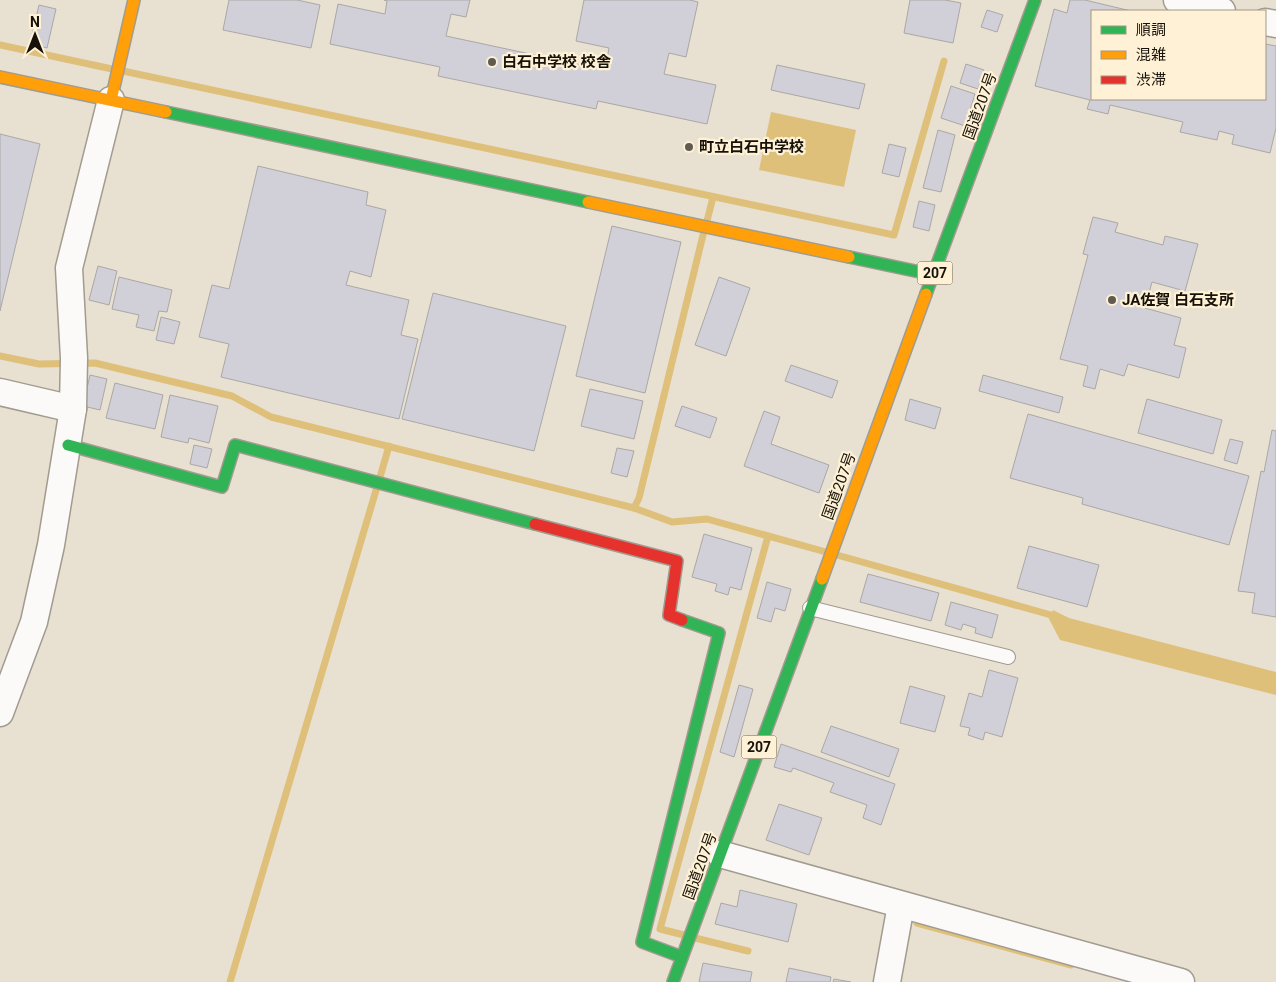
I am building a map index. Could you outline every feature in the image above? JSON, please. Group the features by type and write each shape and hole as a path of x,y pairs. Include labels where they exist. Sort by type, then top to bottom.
{"main road":[{"path":"114,90 134,0"},
{"name":"国道207号","path":"673,982 1035,0"},
{"path":"0,77 114,90 695,224 934,275"},
{"path":"68,445 222,487 235,445 677,561 669,614 719,633 642,942 684,951"}],"street":[{"path":"1177,0 1218,10"},
{"path":"0,713 34,622 52,545 73,409 74,364 69,268 114,90"},
{"path":"0,392 73,409"},
{"path":"720,854 1181,982"},
{"path":"887,982 901,905"}],"lane":[{"path":"810,608 1008,657"}],"shaded area":[{"path":"771,112 856,130 844,187 759,170"},
{"path":"1053,610 1069,618 1276,672 1276,695 1060,640 1048,617"}],"building":[{"path":"229,0 297,0 320,5 311,48 223,30"},
{"name":"白石中学校 校舎","path":"384,0 470,0 466,17 451,14 446,36 605,70 609,48 576,41 584,0 690,0 698,2 686,57 669,53 664,74 716,85 707,124 598,101 596,109 438,76 440,67 330,44 338,4 385,14 387,1"},
{"path":"910,0 945,0 961,3 953,43 904,33"},
{"path":"1070,0 1085,0 1127,10 1091,10 1091,100 1266,100 1266,44 1276,46 1276,128 1270,153 1232,144 1234,135 1219,131 1217,140 1180,132 1183,122 1110,105 1108,114 1087,109 1090,100 1035,86 1054,9 1067,13"},
{"path":"39,5 56,9 47,48 30,44"},
{"path":"987,10 1003,15 997,32 981,27"},
{"path":"966,64 984,70 978,89 960,83"},
{"path":"777,65 865,84 859,109 771,90"},
{"path":"951,86 975,94 965,126 941,118"},
{"path":"938,130 955,135 941,192 923,188"},
{"path":"0,134 40,144 0,311"},
{"path":"889,144 906,148 899,177 882,173"},
{"path":"258,166 368,192 366,205 386,210 371,277 350,271 346,285 409,300 401,335 418,339 399,419 221,377 229,344 199,337 212,285 229,289"},
{"path":"919,201 935,205 929,231 913,227"},
{"name":"JA佐賀 白石支所","path":"1093,217 1118,223 1115,232 1163,245 1165,236 1198,244 1185,291 1152,282 1145,308 1181,318 1174,345 1186,348 1179,378 1128,364 1124,376 1100,369 1095,389 1083,386 1088,366 1060,359 1088,255 1083,254"},
{"path":"612,226 681,242 645,393 576,376"},
{"path":"98,266 117,271 109,305 89,300"},
{"path":"119,277 172,290 167,312 159,311 154,331 136,327 139,315 112,309"},
{"path":"719,277 750,288 726,356 695,345"},
{"path":"433,293 566,326 534,451 402,419"},
{"path":"161,317 180,322 174,344 156,340"},
{"path":"791,365 838,381 832,398 785,381"},
{"path":"90,375 107,379 100,410 83,406"},
{"path":"983,375 1063,397 1059,413 979,391"},
{"path":"115,383 163,395 155,429 106,418"},
{"path":"590,389 643,401 634,439 581,426"},
{"path":"170,395 218,406 209,443 189,438 188,443 161,437"},
{"path":"910,399 941,408 935,429 905,420"},
{"path":"1147,399 1222,420 1213,454 1138,433"},
{"path":"682,406 717,418 710,438 675,426"},
{"path":"764,411 780,417 771,444 829,465 819,493 744,466"},
{"path":"1028,414 1249,476 1229,545 1082,504 1083,498 1010,478"},
{"path":"1272,430 1276,431 1276,617 1252,613 1255,593 1238,591 1261,471 1264,472"},
{"path":"1230,439 1243,442 1237,464 1224,460"},
{"path":"194,445 212,449 207,468 190,464"},
{"path":"617,448 634,451 627,477 611,473"},
{"path":"704,534 752,548 741,590 730,587 728,595 715,591 717,584 692,577"},
{"path":"1029,546 1099,565 1087,607 1017,588"},
{"path":"868,574 939,593 931,621 860,602"},
{"path":"767,582 791,589 785,611 775,608 771,622 757,618"},
{"path":"951,602 998,615 992,638 975,633 976,628 963,624 961,630 945,625"},
{"path":"989,670 1018,678 1002,737 985,732 983,740 968,735 970,728 960,726 969,693 982,697"},
{"path":"739,685 753,689 734,757 720,752"},
{"path":"910,686 945,696 935,732 900,723"},
{"path":"831,726 899,749 889,777 821,752"},
{"path":"781,744 895,784 881,825 863,818 867,805 830,792 834,783 793,768 791,772 774,767"},
{"path":"779,804 822,818 809,855 766,840"},
{"path":"740,890 797,904 788,942 715,924 721,903 737,907"},
{"path":"703,963 752,972 750,982 699,982"},
{"path":"789,968 831,977 830,982 786,982"},
{"path":"834,979 851,982 833,982"}],"waterway":[{"path":"0,45 112,69"},
{"path":"123,71 894,235 944,61"},
{"path":"707,221 713,197"},
{"path":"0,356 39,364 95,363 232,396 271,417 634,508 639,498 704,231"},
{"path":"380,477 389,446"},
{"path":"230,982 377,487"},
{"path":"634,508 672,522 707,519 826,552"},
{"path":"684,935 660,929 768,536"},
{"path":"837,555 1051,615 1058,620"},
{"path":"917,923 1071,965"},
{"path":"695,938 748,951"}],"traffic: fast":[{"path":"926,294 1035,0"},
{"path":"166,112 588,202"},
{"path":"849,257 934,275"},
{"path":"68,445 222,487 235,445 535,524"},
{"path":"673,982 822,579"},
{"path":"682,620 719,633 642,942 682,957"}],"traffic: slow":[{"path":"111,100 134,0"},
{"path":"0,77 166,112"},
{"path":"588,202 849,257"},
{"path":"822,579 926,294"}],"traffic: jam":[{"path":"535,524 677,561 669,615 682,620"}],"place":[{"name":"白石中学校 校舎","path":"492,62"},
{"name":"町立白石中学校","path":"689,147"},
{"name":"JA佐賀 白石支所","path":"1112,300"}]}
